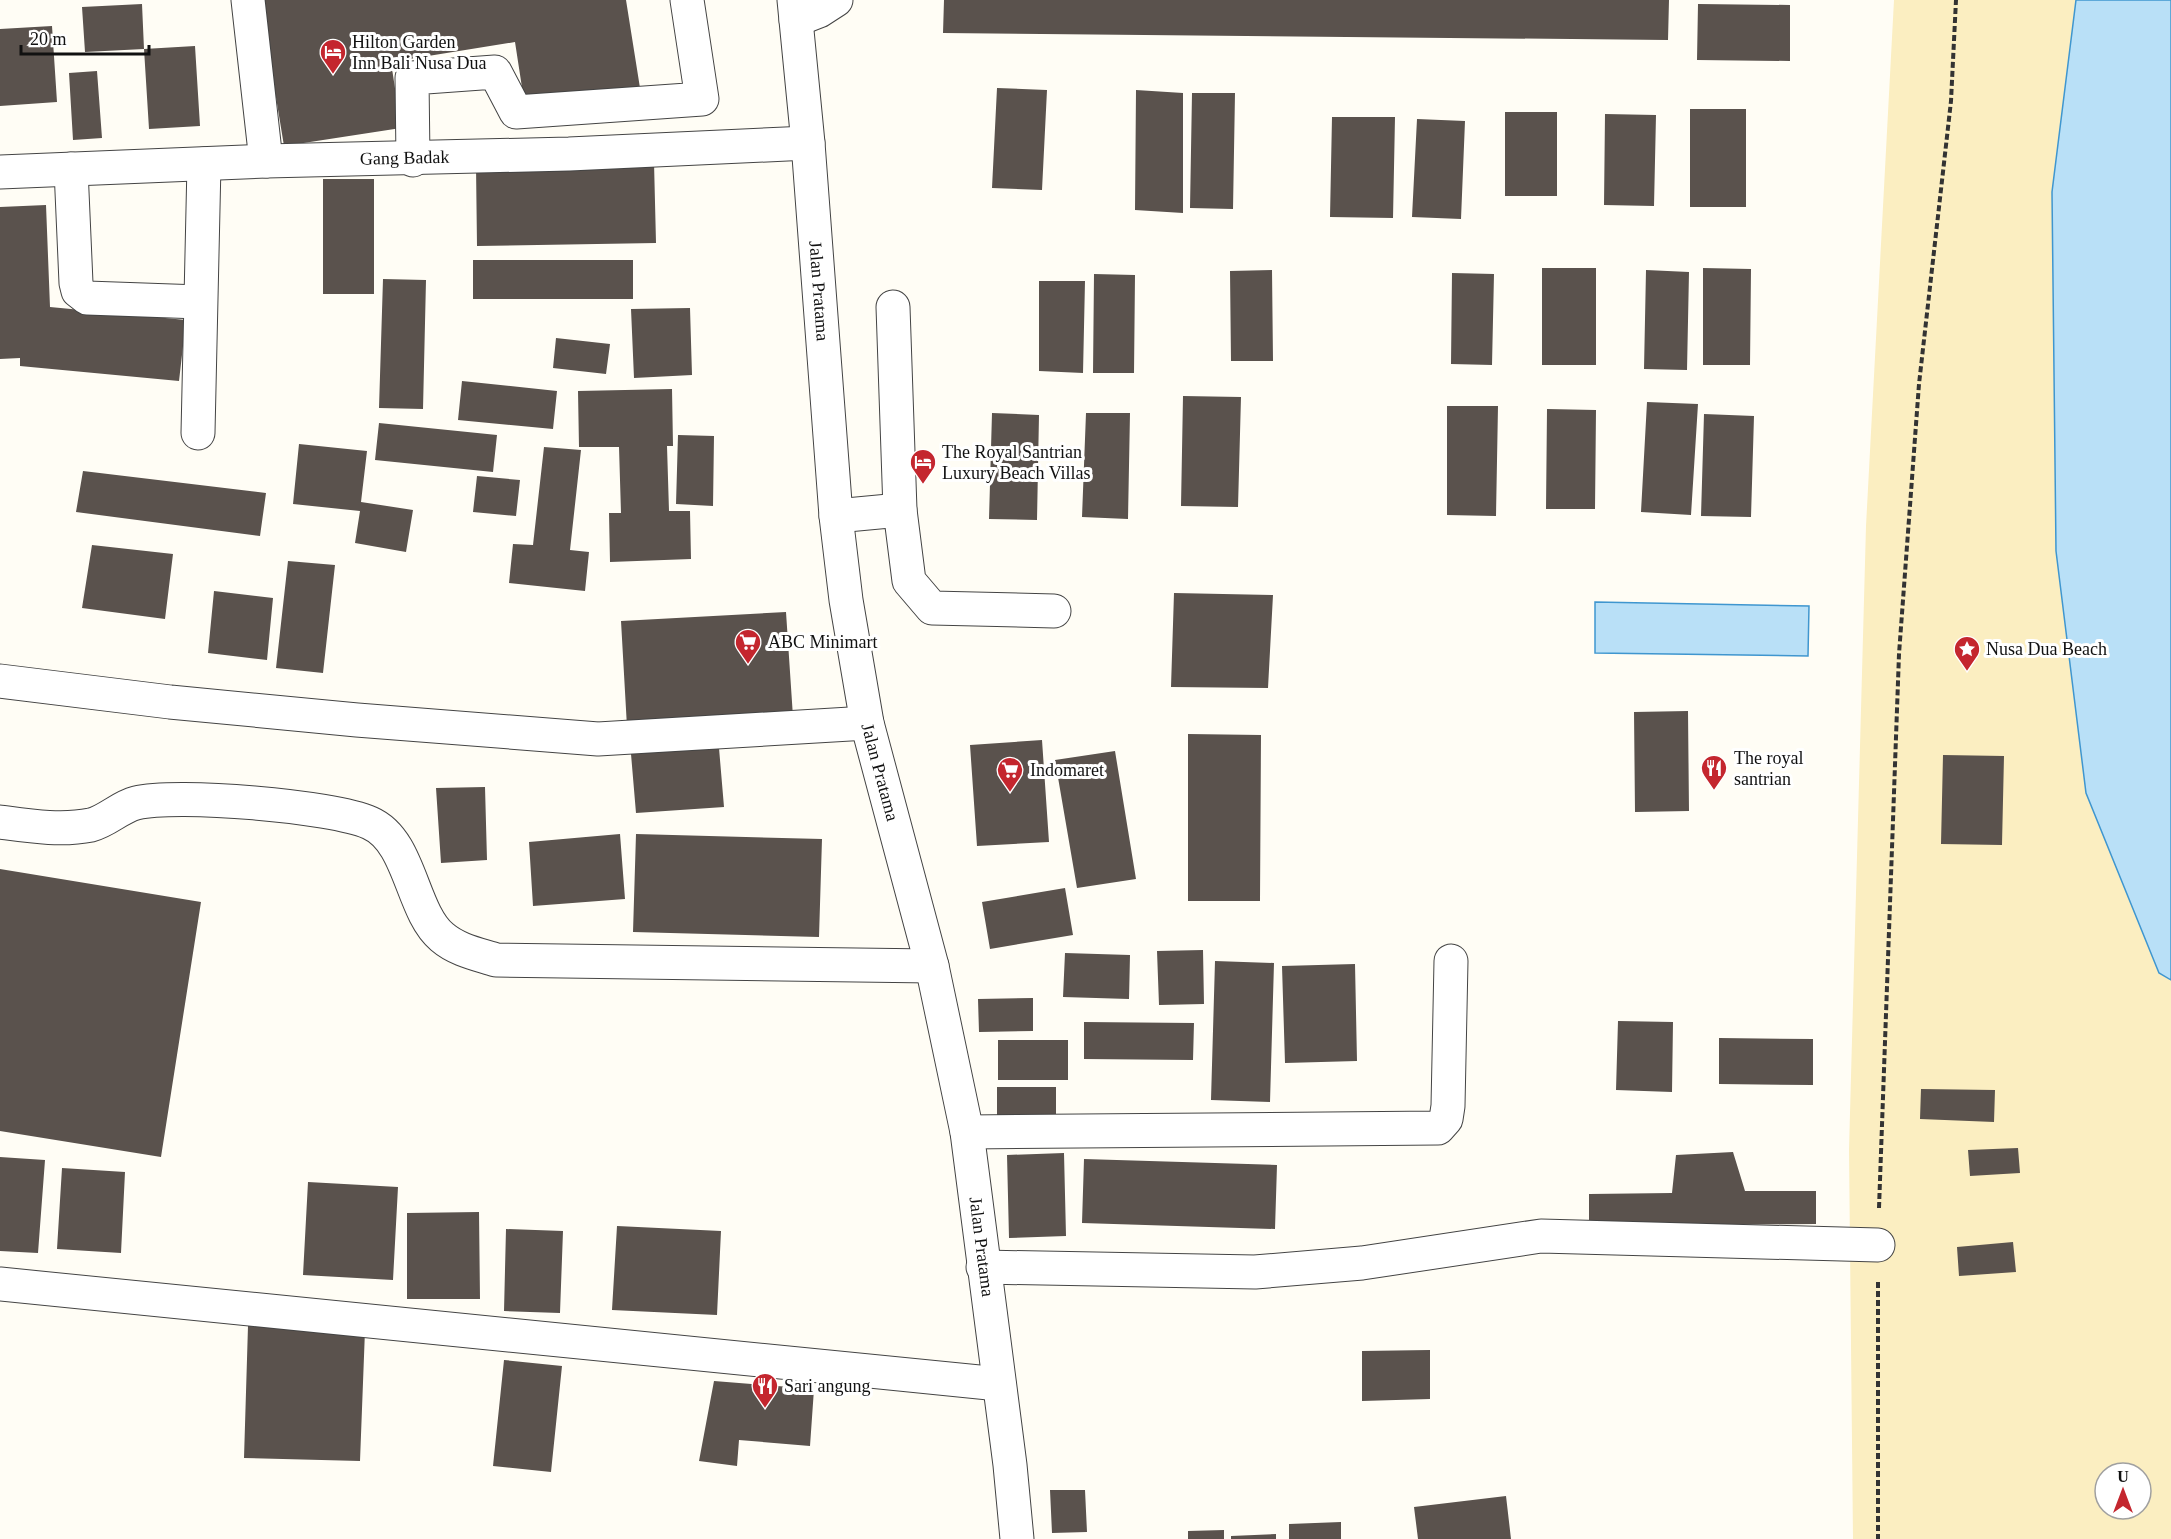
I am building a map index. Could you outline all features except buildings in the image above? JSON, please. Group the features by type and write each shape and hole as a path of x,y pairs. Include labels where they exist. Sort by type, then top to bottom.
{"street":[{"path":"248,0 266,161"},
{"path":"413,160 412,78 495,72 516,112 702,99 687,0"},
{"path":"795,10 819,11 836,0"},
{"name":"Jalan Pratama","path":"795,10 808,143 836,516 846,600 867,723 932,966 967,1132 1017,1539"},
{"path":"565,108 569,154"},
{"name":"Gang Badak","path":"0,172 266,161 413,160 808,143"},
{"path":"198,433 204,164"},
{"path":"71,169 76,283 81,294 87,298 200,302"},
{"path":"893,307 900,510 909,580 932,608 1054,611"},
{"path":"836,516 900,510"},
{"path":"0,681 322,717 598,739 867,723"},
{"path":"0,822 54,828 92,825 135,803 186,800 306,808 371,823 393,845 427,916 440,936 462,949 496,960 932,966"},
{"path":"967,1132 1438,1128 1446,1119 1448,1106 1451,961"},
{"path":"983,1268 1255,1272 1362,1263 1541,1236 1878,1245"},
{"path":"0,1284 999,1384"}],"path":[{"path":"1878,1539 1878,1245 1899,654 1919,384 1951,101 1956,0"}],"sand":[{"name":"Nusa Dua Beach","path":"1894,0 2076,0 2052,192 2056,551 2086,793 2159,973 2171,980 2171,1539 1853,1539 1849,1150 1866,526"}],"water":[{"path":"2076,0 2171,0 2171,980 2159,973 2086,793 2056,551 2052,192"},
{"path":"1595,602 1809,606 1808,656 1595,653"}],"place":[{"name":"Hilton Garden Inn Bali Nusa Dua","path":"333,75"},
{"name":"The Royal Santrian Luxury Beach Villas","path":"923,485"},
{"name":"ABC Minimart","path":"748,665"},
{"name":"Nusa Dua Beach","path":"1967,672"},
{"name":"The royal santrian","path":"1714,791"},
{"name":"Indomaret","path":"1010,793"},
{"name":"Sari angung","path":"765,1409"}]}
